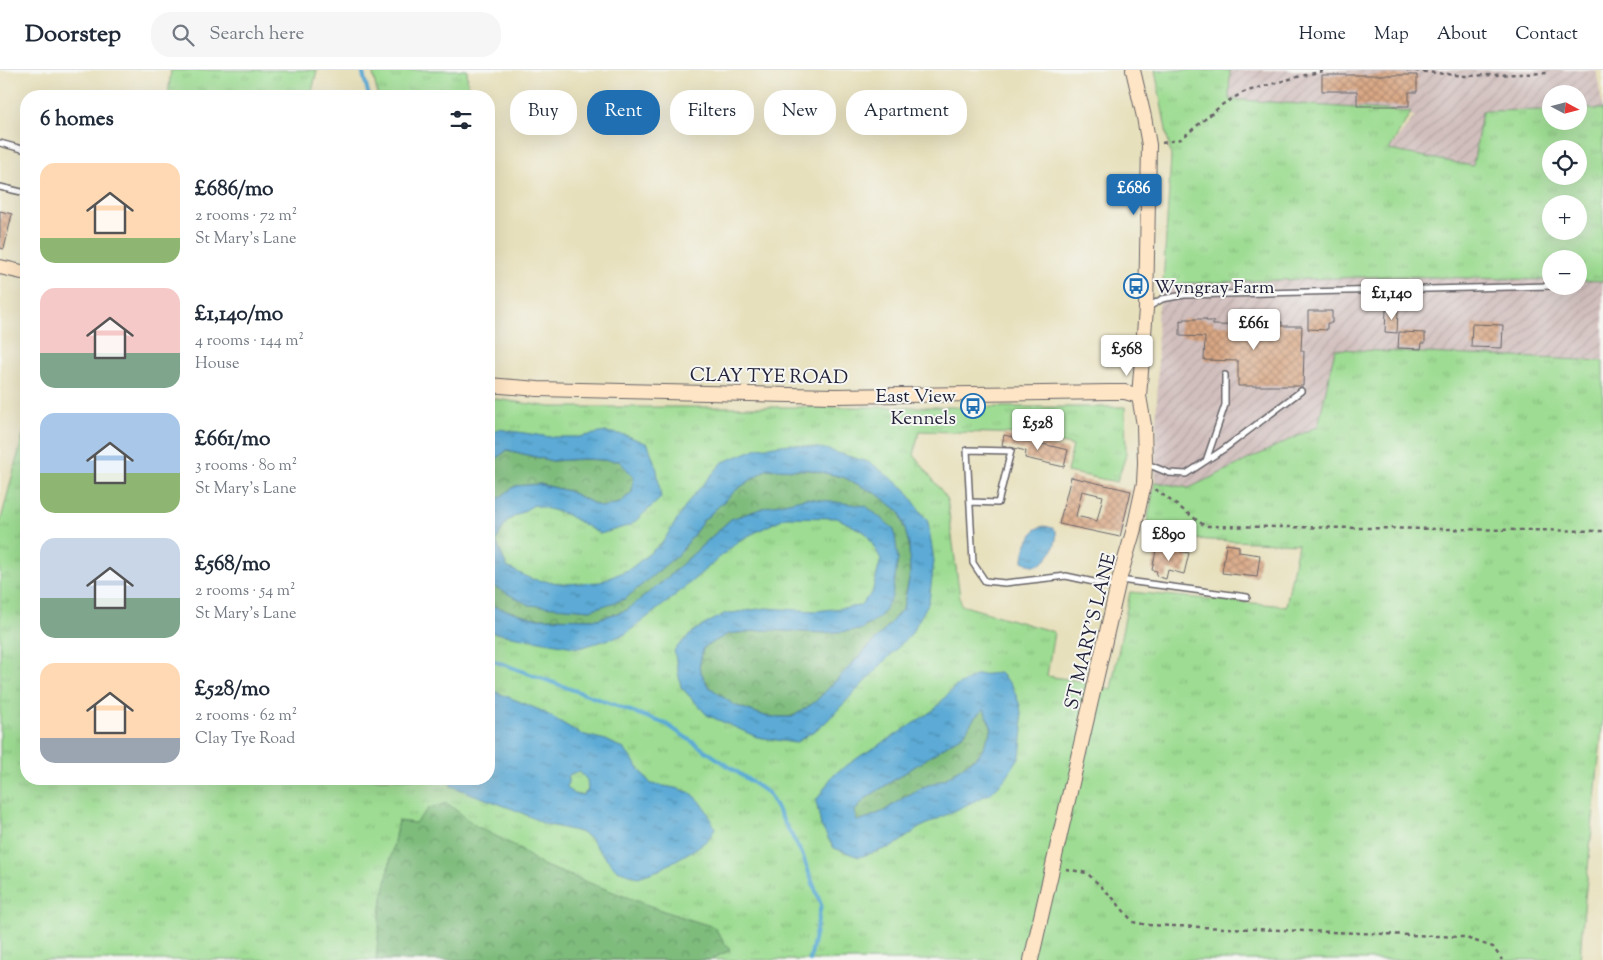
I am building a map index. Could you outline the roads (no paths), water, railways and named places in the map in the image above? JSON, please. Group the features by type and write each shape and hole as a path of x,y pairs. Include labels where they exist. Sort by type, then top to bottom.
{"main road":[{"name":"ST MARY'S LANE","path":"1031,960 1144,483 1144,425 1139,396 1146,309 1149,145 1133,70"},
{"path":"0,267 20,272"},
{"name":"CLAY TYE ROAD","path":"495,385 538,389 769,395 834,396 1125,392 1139,396"}],"lane":[{"path":"0,143 20,148"},
{"path":"0,187 20,192"},
{"path":"1146,309 1162,299 1184,295 1542,286"},
{"path":"1206,461 1225,405 1225,375"},
{"path":"1145,463 1170,473 1186,474 1300,391"},
{"path":"970,502 998,503 1011,451 967,450 973,563 985,581 1005,583 1066,576 1119,584 1247,597"}],"water":[{"path":"499,429 550,437 579,437 605,432 625,435 648,444 657,470 661,498 631,525 600,534 566,514 534,505 507,521 496,541 507,567 531,579 565,584 600,582 630,569 662,543 691,498 723,462 758,448 791,444 825,449 871,463 905,489 928,522 934,561 929,602 911,634 823,725 795,743 757,737 707,715 681,687 674,650 695,630 724,614 766,608 816,611 859,606 872,593 881,559 866,533 837,518 786,517 740,540 671,599 624,635 579,648 495,633 495,607 534,618 598,619 627,610 668,577 731,519 766,507 806,498 866,506 894,529 898,559 892,597 880,617 860,630 825,633 765,630 728,634 703,648 699,668 708,686 734,705 768,717 792,717 815,702 882,633 903,608 910,575 909,544 900,512 877,494 843,477 811,470 767,469 736,490 704,520 681,552 625,599 590,610 529,605 495,587 495,504 499,498 515,486 540,484 568,491 601,507 620,503 632,492 634,477 619,461 583,459 552,461 507,450 495,460 495,431"},
{"path":"1044,526 1055,530 1056,541 1054,548 1045,561 1031,565 1023,561 1025,548 1036,529"},
{"path":"1000,673 1012,686 1020,705 1023,730 1020,756 1005,779 991,793 919,828 894,846 859,857 834,848 821,826 816,801 833,775 935,709 953,688 976,675","holes":["984,709 992,729 980,754 945,779 923,787 884,811 857,821 854,812 865,799 964,734 975,717"]},
{"path":"495,691 542,711 581,734 606,740 624,749 651,784 682,790 696,797 704,806 715,828 709,839 695,849 659,870 638,877 617,870 590,838 580,832 545,824 518,811 451,786 495,785","holes":["579,771 587,780 588,790 583,795 574,794 567,787 569,776"]}],"waterway":[{"path":"362,70 367,90"},
{"path":"495,661 666,724 768,793 802,854 821,905 810,960"}],"place":[{"name":"Wyngray Farm","path":"1136,286"},
{"name":"East View Kennels","path":"973,406"}]}
